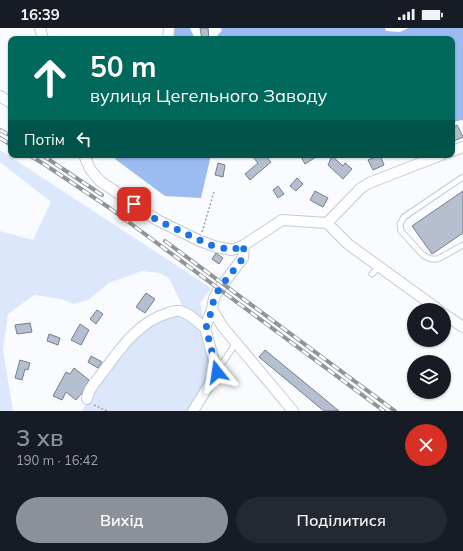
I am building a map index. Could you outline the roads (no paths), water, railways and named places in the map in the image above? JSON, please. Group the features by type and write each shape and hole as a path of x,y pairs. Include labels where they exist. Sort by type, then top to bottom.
{"street":[{"path":"85,158 90,169 100,181 157,220 200,241 217,247 232,250 244,245 282,220 327,223 375,270 428,303"},
{"path":"327,223 346,203 369,183 433,158"},
{"path":"193,411 217,372 206,328 214,298 219,289 243,258 244,245"},
{"path":"212,309 222,326 293,411"},
{"path":"87,399 87,395 95,383 123,345 142,326 161,315 178,310 187,314 206,328"},
{"path":"451,319 463,327"}],"lane":[{"path":"463,177 404,218 400,224 401,231 423,255 431,259 438,259 463,245"},
{"path":"217,372 236,343"}],"railway":[{"path":"0,130 8,134"},
{"path":"0,138 8,143"},
{"path":"34,158 111,209 384,411"},
{"path":"46,158 102,195"},
{"path":"165,241 395,411"}]}
